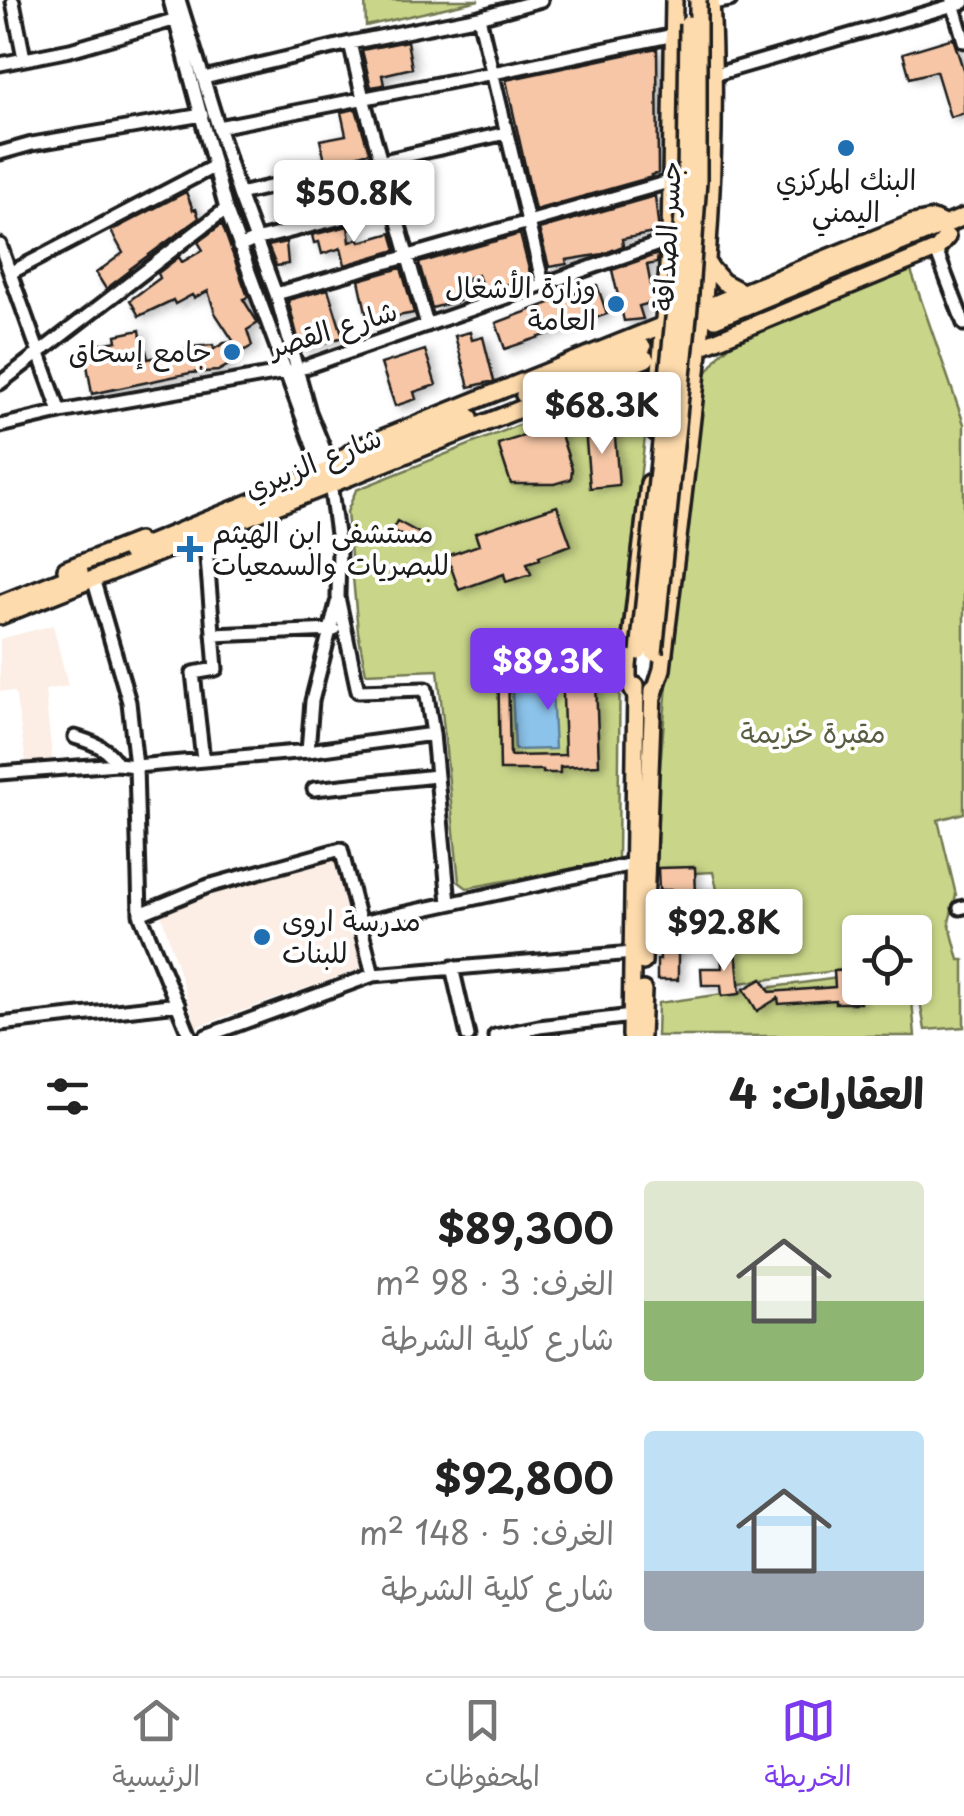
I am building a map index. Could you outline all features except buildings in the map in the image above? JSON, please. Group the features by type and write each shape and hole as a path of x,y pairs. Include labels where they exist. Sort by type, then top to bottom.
{"main road":[{"path":"634,695 628,666 655,434 650,356 663,326 670,240 674,0"},
{"name":"جسر الصداقة","path":"646,653 686,182 688,0"},
{"path":"707,1 713,75 708,264 712,319"},
{"name":"جسر الصداقة","path":"646,653 689,307 707,1"},
{"path":"650,356 699,348 942,237 964,217"},
{"path":"653,697 662,669 699,348 712,319 742,292 913,223 933,219 942,237"},
{"path":"712,319 663,326 355,449 328,475 356,483 595,388 712,319 964,231"},
{"path":"708,264 723,282 742,292"},
{"path":"663,326 699,348"},
{"name":"شارع الزبيري","path":"0,616 205,533 328,475 494,408 650,356"},
{"path":"595,388 621,390 633,396 650,417 655,434"},
{"name":"شارع الزبيري","path":"0,604 328,475"},
{"name":"شارع الزبيري","path":"0,594 243,498 282,490"},
{"path":"630,1036 634,953 634,695 646,653"},
{"path":"641,1036 653,697 646,653"}],"street":[{"path":"170,0 226,209 309,412 328,475 339,549 338,596 312,701 308,750"},
{"path":"179,0 239,194 276,294 291,372"},
{"path":"204,78 541,0"},
{"path":"707,1 730,0"},
{"path":"13,2 24,58"},
{"path":"713,75 956,2 964,41"},
{"path":"479,17 543,284"},
{"path":"0,64 70,50 176,18"},
{"path":"218,126 674,34"},
{"path":"350,44 427,326"},
{"path":"0,154 32,144 202,115"},
{"path":"239,194 506,134"},
{"path":"10,273 214,166"},
{"path":"276,294 672,181"},
{"path":"239,248 256,240 392,205"},
{"path":"0,383 226,209"},
{"path":"942,237 964,324"},
{"name":"شارع القصر","path":"0,426 291,372 670,240"},
{"path":"0,244 60,412"},
{"path":"203,760 193,673 216,669 205,533"},
{"path":"93,578 129,702 136,766 140,914 190,1036"},
{"path":"338,596 358,691 426,688 449,903"},
{"path":"213,635 345,628"},
{"path":"0,773 203,760 433,734"},
{"path":"75,737 112,754 117,764"},
{"path":"314,789 436,776"},
{"path":"140,914 208,886 341,849 373,975"},
{"path":"360,923 632,864"},
{"path":"206,1036 373,975 634,953"},
{"path":"452,967 468,1036"},
{"path":"0,1024 178,1004"},
{"path":"495,1036 632,1016"}],"shaded area":[{"path":"53,625 68,686 45,690 53,766 27,768 15,692 0,691 0,639"},
{"name":"مدرسة اروى للبنات","path":"335,853 363,968 196,1027 159,907"}],"green space":[{"path":"365,0 479,0 366,26"},
{"name":"مقبرة خزيمة","path":"909,265 964,424 964,813 938,820 956,895 949,922 959,960 964,960 964,1027 925,1030 921,1005 932,1005 932,915 842,915 842,970 739,983 713,872 654,875 678,553 701,380 721,353 747,330"},
{"path":"609,391 626,397 636,406 645,437 620,647 618,860 467,888 459,882 438,670 366,673 358,632 347,512 356,490"},
{"path":"842,977 842,1005 912,1005 915,1036 657,1036 658,1003"}],"water":[{"path":"551,669 555,749 515,750 511,671"}],"tunnel":[{"path":"691,341 717,330"}],"place":[{"name":"البنك المركزي اليمني","path":"846,148"},
{"name":"وزارة الأشغال العامة","path":"616,304"},
{"name":"جامع إسحاق","path":"232,352"},
{"name":"مستشفى ابن الهيثم للبصريات والسمعيات","path":"190,549"},
{"name":"مدرسة اروى للبنات","path":"262,937"}]}
